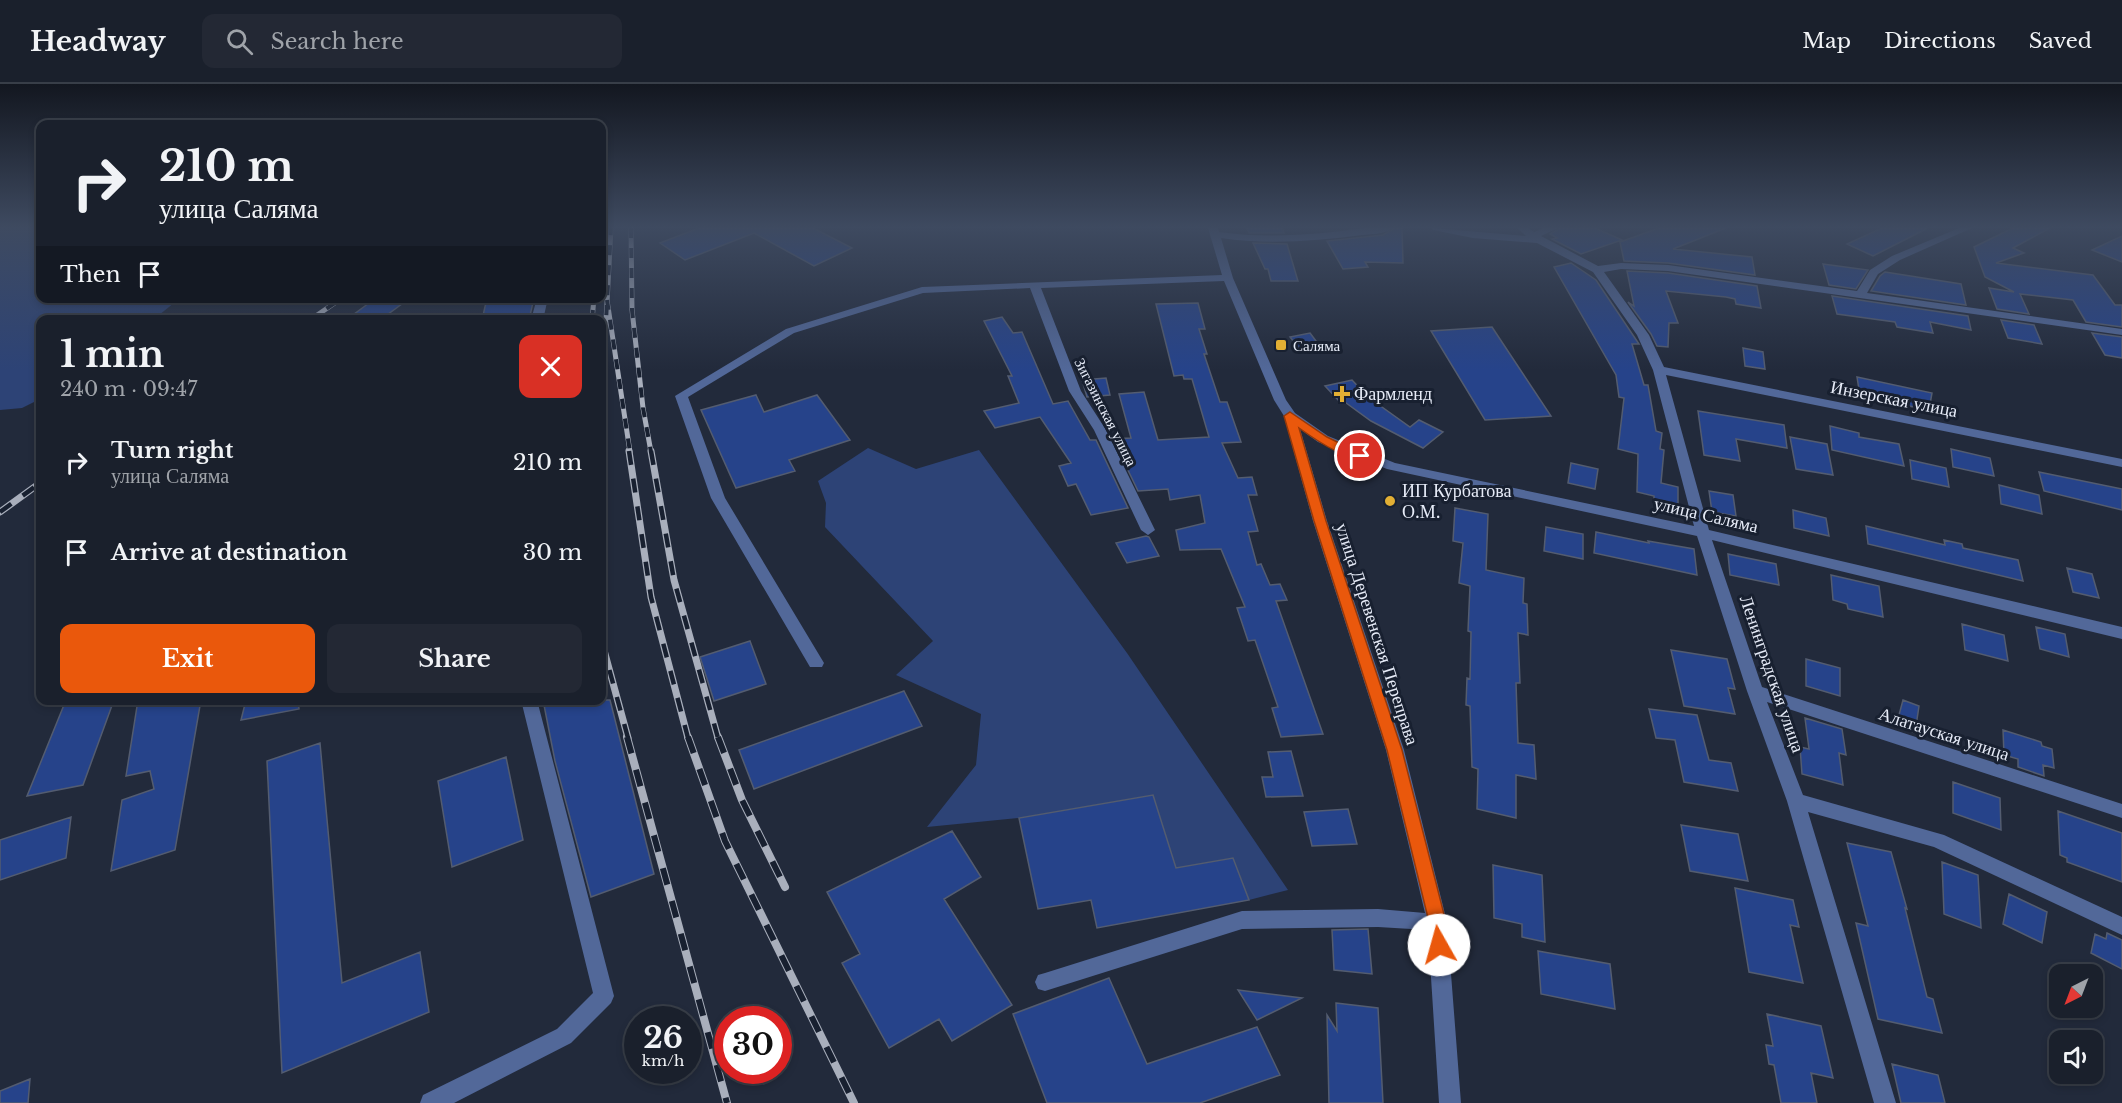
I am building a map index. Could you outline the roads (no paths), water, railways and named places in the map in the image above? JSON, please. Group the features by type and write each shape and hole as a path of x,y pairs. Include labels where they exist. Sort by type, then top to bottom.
{"street":[{"name":"Ленинградская улица","path":"1602,276 1643,335 1659,370 1704,533 1755,691 1796,801 1885,1103"},
{"path":"1724,276 2122,332"},
{"path":"1861,294 1872,276"},
{"path":"816,663 718,498 681,396 790,331 922,290 1228,278"},
{"name":"улица Деревенская Переправа","path":"1228,278 1280,400 1290,416 1320,521 1395,750 1437,922 1450,1103"},
{"name":"Зигазинская улица","path":"1034,285 1075,391 1100,430 1148,530"},
{"name":"Инзерская улица","path":"1659,370 2122,462"},
{"name":"улица Саляма","path":"1290,416 1323,440 1392,466 1704,533 2122,633"},
{"name":"Алатауская улица","path":"1755,691 2122,811"},
{"path":"431,1103 453,1098 564,1036 604,996 530,705"},
{"path":"1796,801 1938,840 2122,926"},
{"path":"1046,982 1242,920 1378,918 1437,922"}],"railway":[{"path":"607,301 608,276"},
{"path":"632,276 632,310 643,408 651,452"},
{"path":"606,321 607,301"},
{"path":"607,301 630,452"},
{"path":"317,315 335,303"},
{"path":"592,315 594,303"},
{"path":"629,451 651,597 688,738"},
{"path":"651,451 674,580 718,738"},
{"path":"0,512 36,486"},
{"path":"606,658 628,738"},
{"path":"627,737 727,1103"},
{"path":"688,737 725,841 854,1103"},
{"path":"718,737 742,800 785,887"}],"place":[{"name":"Саляма","path":"1281,345"},
{"name":"Фармленд","path":"1342,394"},
{"name":"ИП Курбатова О.М.","path":"1390,501"}]}
